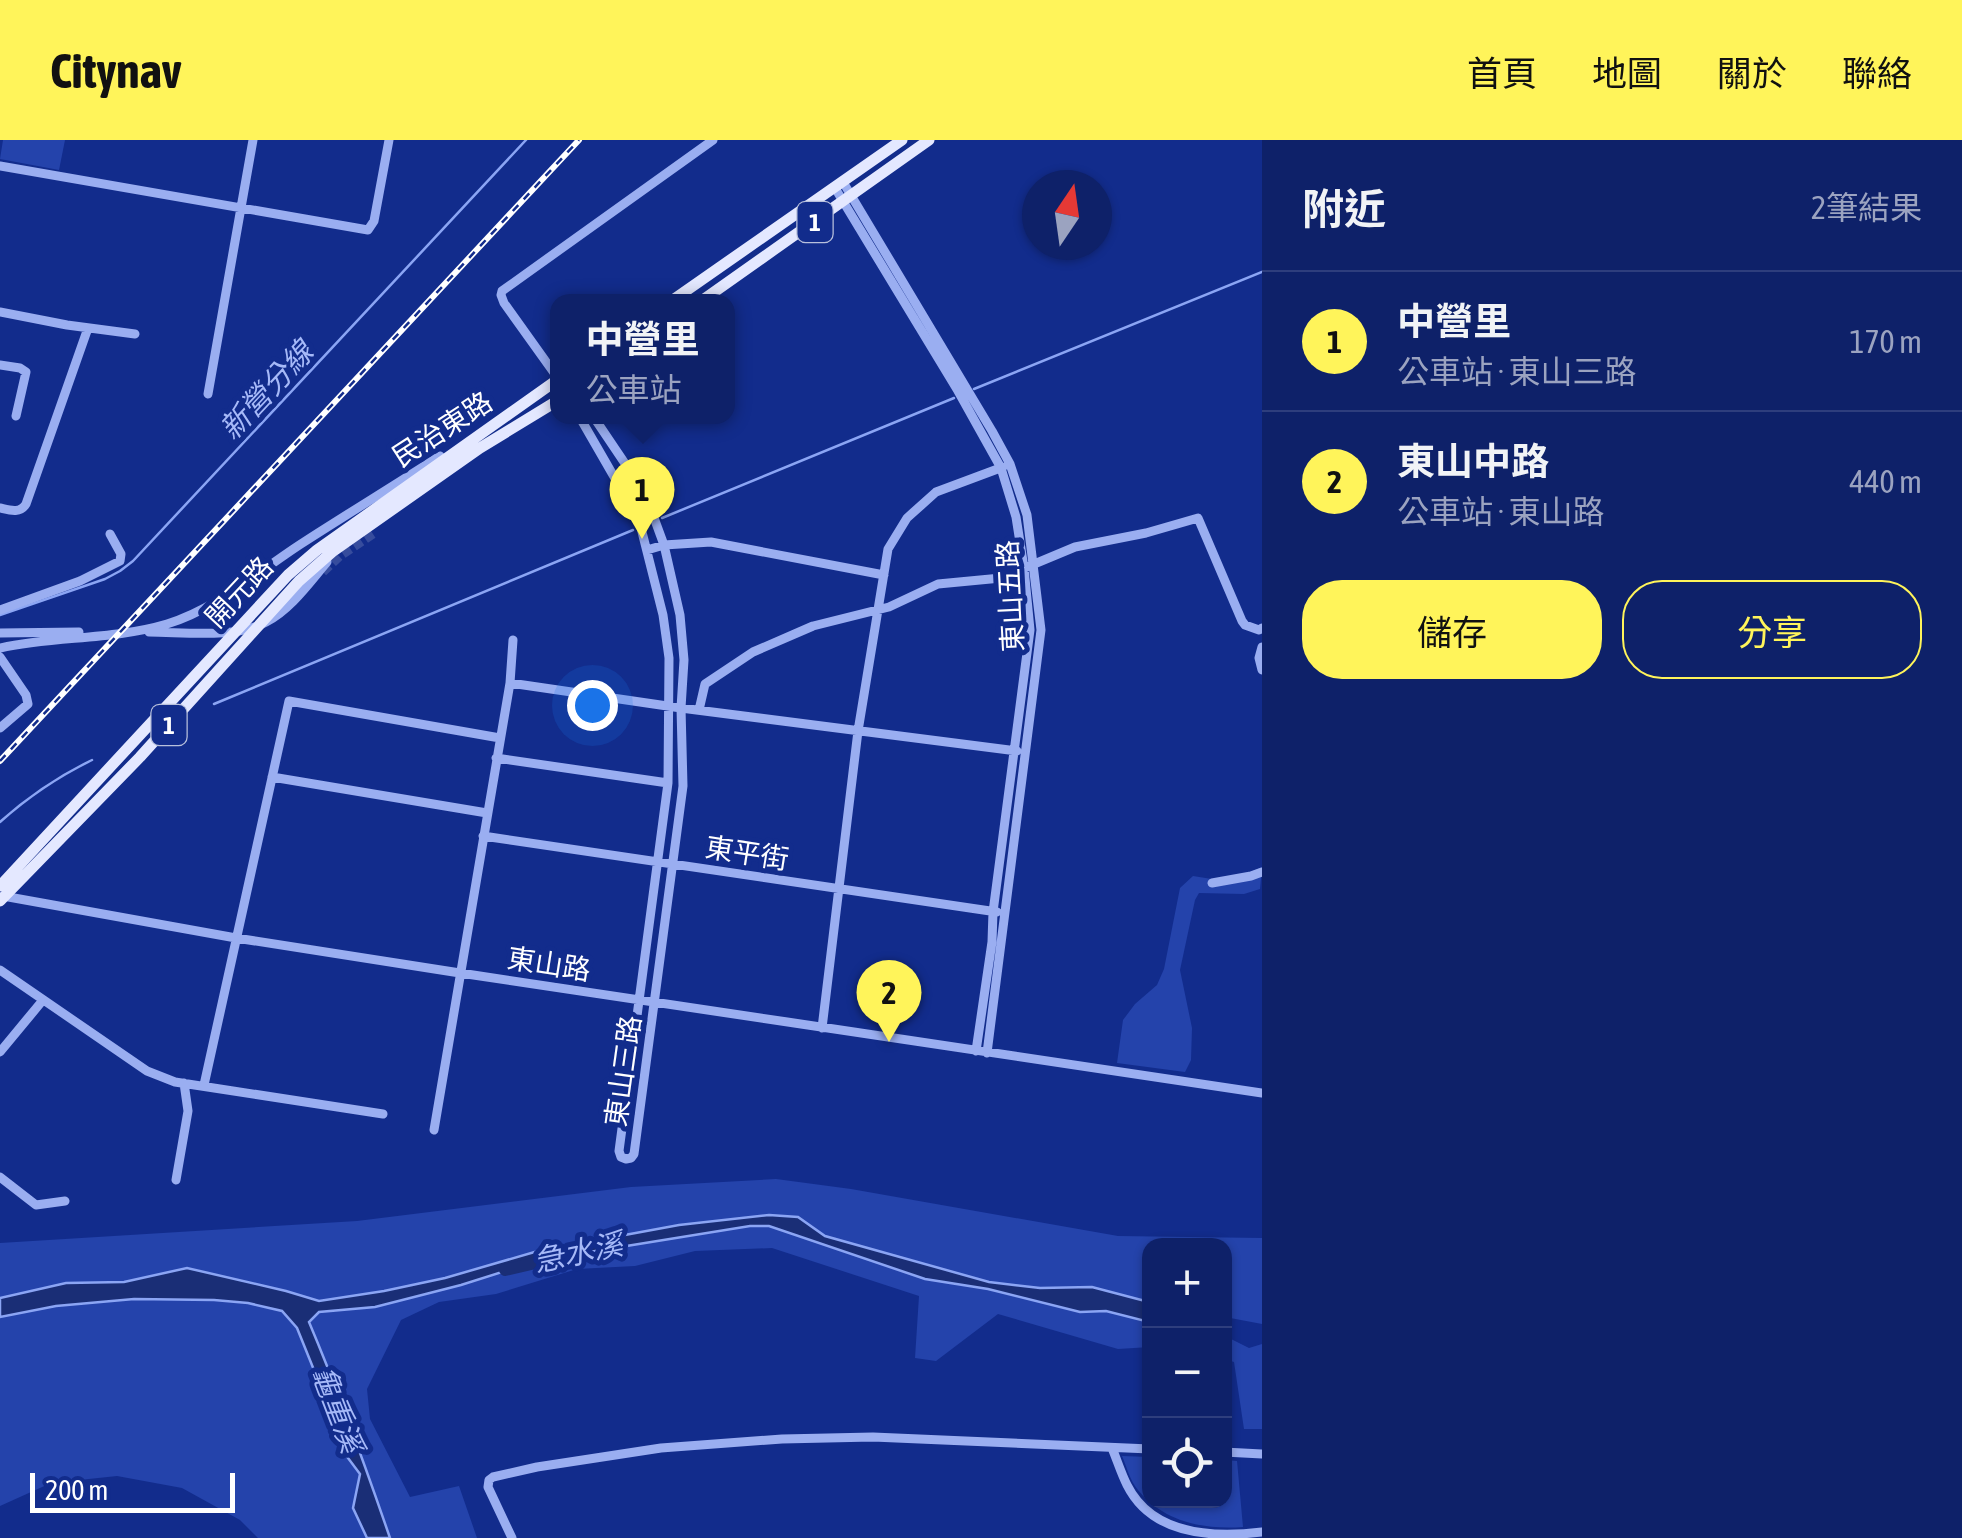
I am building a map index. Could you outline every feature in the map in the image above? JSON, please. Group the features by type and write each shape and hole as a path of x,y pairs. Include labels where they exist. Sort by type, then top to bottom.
{"main road":[{"name":"1","path":"682,294 902,140"},
{"name":"1","path":"711,294 929,140"},
{"name":"開元路","path":"1,895 288,575 317,550 550,384"},
{"name":"開元路","path":"1,895 140,757 299,581 332,552 480,448 550,406"}],"street":[{"path":"208,394 253,140"},
{"path":"0,166 368,230 374,221 388,140"},
{"path":"550,368 504,303 502,291 713,140"},
{"name":"東山五路","path":"839,185 1005,466 1027,515 1030,565 1041,630 993,912 981,1052"},
{"path":"0,312 136,334"},
{"path":"0,508 20,510 26,504 88,328"},
{"path":"0,365 26,372 16,416"},
{"name":"民治東路","path":"131,632 199,612 527,402"},
{"name":"開元路","path":"131,632 230,632 264,623 296,598 330,558 359,535 538,414"},
{"name":"東山三路","path":"584,424 639,520 669,658 668,783 619,1151 626,1160 634,1154 683,786 684,660 680,615 664,545 626,465 598,424"},
{"path":"822,1028 858,731 888,549 907,518 936,492 1005,466"},
{"path":"699,710 705,684 752,652 813,626 908,600 938,584 1001,578 1075,548 1198,518 1242,621 1261,631"},
{"path":"0,610 80,581 120,561 121,554 110,534"},
{"path":"647,550 711,542 884,575"},
{"path":"276,562 286,549"},
{"path":"0,633 102,632"},
{"path":"0,644 131,632"},
{"path":"434,1130 510,682 513,640"},
{"path":"1262,647 1262,670"},
{"path":"0,657 28,704 0,728"},
{"path":"510,682 1021,752"},
{"path":"204,1085 289,701 500,738"},
{"name":"東山五路","path":"981,1052 1005,912 1021,752"},
{"path":"496,758 668,783"},
{"path":"272,777 487,813"},
{"name":"東平街","path":"483,836 1005,912"},
{"path":"1212,883 1262,872"},
{"name":"東山路","path":"1,895 236,938 1262,1094"},
{"path":"0,970 148,1071 175,1082 383,1114"},
{"path":"0,1052 42,1000"},
{"path":"176,1180 188,1110 184,1082"},
{"path":"0,1178 36,1205 65,1201"},
{"path":"512,1538 488,1487 489,1480 594,1458 719,1442 873,1437 1142,1449"},
{"path":"1112,1448 1127,1486 1150,1515 1179,1533 1262,1532"},
{"path":"1232,1452 1262,1454"}],"shaded area":[{"path":"3,140 65,140 59,170 0,159"},
{"path":"1262,867 1260,889 1244,894 1199,893 1195,900 1180,970 1192,1028 1191,1060 1185,1072 1117,1063 1123,1020 1157,985 1164,969 1180,888 1193,876 1232,880"},
{"path":"776,1179 1118,1236 1262,1238 1262,1324 1232,1318 1232,1238 1142,1238 1142,1301 989,1282 825,1236 798,1217 679,1225 538,1251 445,1278 319,1301 187,1268 124,1282 66,1283 0,1298 0,1243 357,1221 631,1187"},
{"path":"769,1226 925,1279 988,1289 1080,1312 1106,1311 1142,1320 1142,1348 1118,1349 998,1314 936,1361 915,1358 919,1296 772,1248 695,1251 635,1266 577,1269 496,1294 439,1302 401,1320 367,1389 370,1419 410,1497 459,1486 477,1538 390,1538 309,1322 319,1312 375,1307 540,1260"},
{"path":"134,1298 214,1300 282,1311 297,1328 339,1446 360,1475 353,1507 367,1538 258,1538 240,1520 182,1488 117,1476 51,1483 0,1506 0,1317 56,1306"},
{"path":"1232,1340 1249,1348 1262,1344 1262,1429 1244,1429"},
{"path":"1122,1456 1142,1457 1142,1494 1135,1486"},
{"path":"1232,1461 1237,1461 1243,1527 1197,1525 1157,1508 1232,1508"}],"water":[{"name":"龜重溪","path":"769,1215 798,1217 825,1236 989,1282 1040,1288 1092,1287 1142,1300 1142,1320 1106,1311 1080,1312 988,1289 925,1279 769,1226 540,1260 375,1307 319,1312 309,1322 390,1538 367,1538 353,1508 360,1474 339,1446 297,1328 282,1311 214,1300 134,1299 56,1306 0,1317 0,1298 66,1283 124,1282 187,1268 319,1301 445,1278 538,1251 679,1225"}],"waterway":[{"name":"新營分線","path":"0,615 105,579 133,561 526,140"},
{"path":"974,389 1262,272"},
{"path":"662,518 954,398"},
{"path":"214,704 633,530"},
{"path":"0,822 44,788 92,760"},
{"name":"急水溪","path":"505,1270 583,1252"}],"tunnel":[{"path":"323,572 373,534"}],"railway":[{"path":"0,761 579,140"}],"place":[{"name":"中營里","path":"642,539"},
{"name":"東山中路","path":"889,1042"}]}
